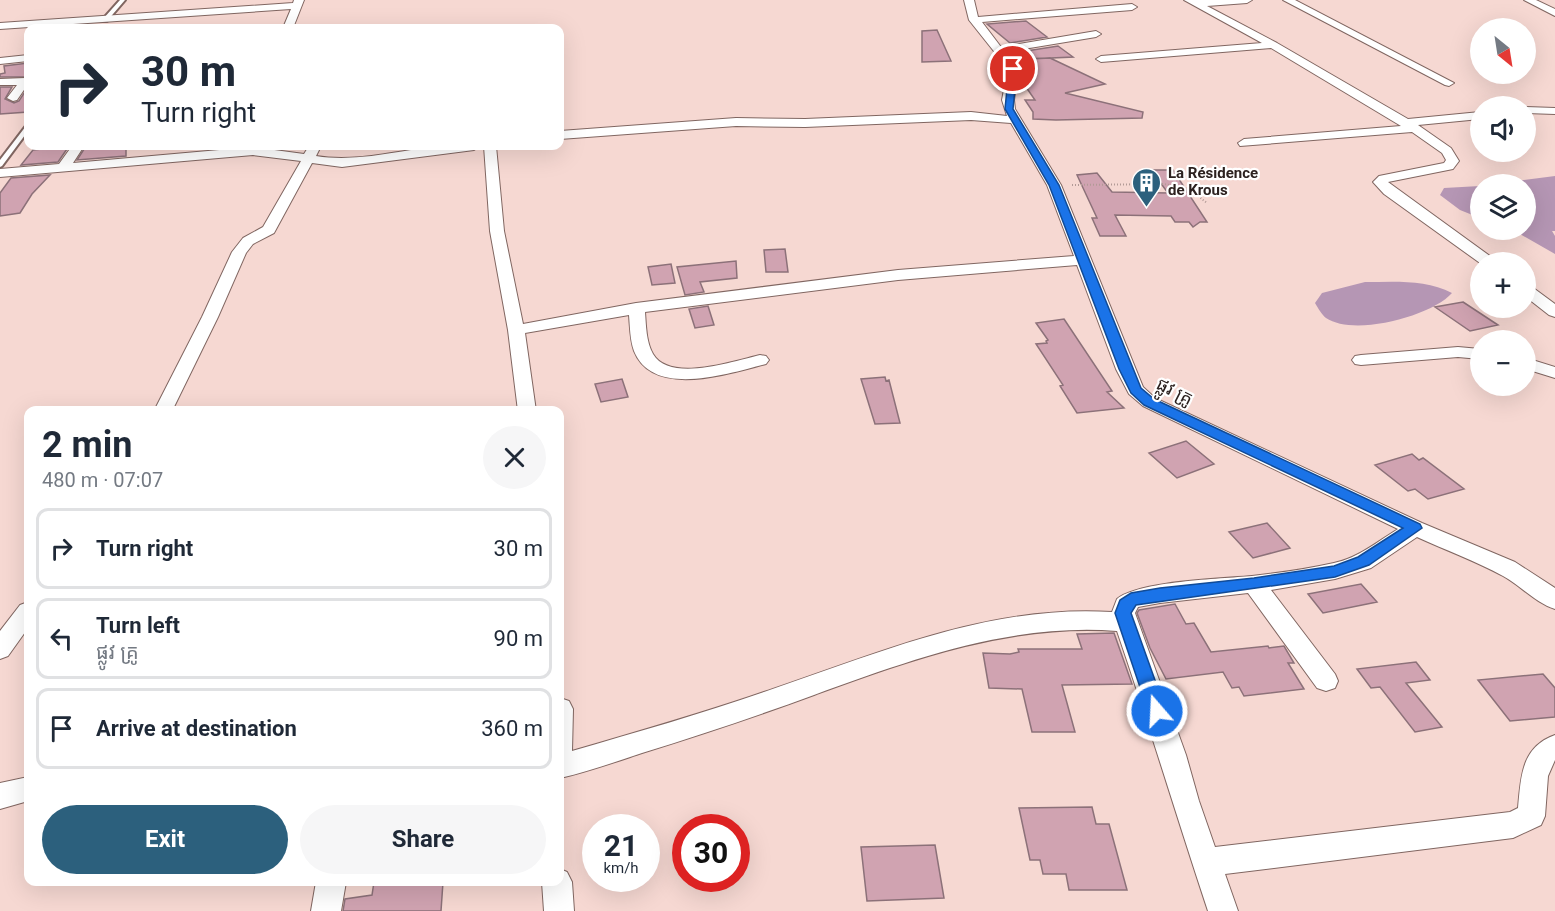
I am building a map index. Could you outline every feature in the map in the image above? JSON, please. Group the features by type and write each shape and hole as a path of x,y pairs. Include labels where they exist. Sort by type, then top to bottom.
{"street":[{"name":"ផ្លូវ គ្រូ","path":"969,0 968,7 974,20 1013,69 1008,104 1015,120 1054,185 1085,260 1125,369 1140,395 1149,402 1527,579 1555,600"},
{"path":"1193,2 1247,0"},
{"path":"1288,0 1449,83"},
{"path":"1529,0 1555,13"},
{"path":"1193,2 1273,45 1447,150 1453,161 1448,166 1384,179 1380,182 1389,191 1475,252"},
{"path":"35,24 298,3 290,24"},
{"path":"974,20 1132,7"},
{"path":"0,26 24,25"},
{"path":"999,50 1096,34"},
{"path":"1101,59 1273,45"},
{"path":"0,61 24,58"},
{"path":"0,82 24,81"},
{"path":"13,98 24,82"},
{"path":"0,99 24,97"},
{"path":"1536,110 1555,111"},
{"path":"564,135 736,122 815,122 971,116 1015,120"},
{"path":"1244,142 1410,126 1470,117"},
{"path":"64,166 75,150"},
{"path":"0,173 228,150"},
{"path":"252,150 312,152 332,163 357,162 445,150"},
{"path":"490,150 497,231 516,330 524,406"},
{"path":"166,406 210,317 239,252 248,241 269,230 312,152"},
{"path":"516,330 636,308 898,275 1085,260"},
{"path":"1536,298 1555,312"},
{"path":"636,308 644,355 661,371 671,374 689,374 760,360"},
{"path":"1362,360 1458,352 1470,353"},
{"path":"1536,366 1555,372"},
{"path":"1223,911 1123,613 1125,605 1131,600 1160,594 1254,584 1335,571 1364,561 1415,528"},
{"path":"1254,584 1326,681"},
{"path":"0,649 24,616"},
{"path":"564,749 738,712 901,654 970,634 1077,619 1126,622"},
{"path":"1207,862 1513,825 1532,816 1539,759 1548,748 1555,746"},
{"path":"0,796 24,790"},
{"path":"326,911 330,886"},
{"path":"557,886 559,911"}],"lane":[{"path":"105,20 123,0"},
{"path":"0,165 24,132"}],"path":[{"path":"1054,185 1166,185 1187,189 1208,203"}],"shaded area":[{"path":"1555,176 1555,231 1552,231 1555,236 1555,254 1530,240 1536,240 1536,178"},
{"path":"1470,187 1470,214 1460,210 1440,195 1444,188"},
{"path":"1365,282 1421,283 1452,293 1428,309 1411,316 1373,325 1339,323 1326,318 1315,303 1322,293"}],"building":[{"path":"1026,21 1047,37 1010,43 987,24"},
{"path":"937,30 951,61 922,62 922,31"},
{"path":"1058,46 1073,57 1028,59 1020,52"},
{"path":"1050,58 1105,84 1065,93 1143,112 1142,118 1033,119 1033,112 1025,100 1035,100 1019,77 1020,68 1014,59"},
{"path":"24,64 24,77 0,77 0,74 5,73 4,66"},
{"path":"0,87 12,87 5,99 14,103 19,101 24,93 24,112 0,114"},
{"path":"33,150 66,150 58,162 21,165"},
{"path":"83,150 126,150 126,156 77,160"},
{"path":"1151,170 1173,170 1207,222 1200,222 1193,227 1189,222 1175,222 1171,216 1115,215 1126,236 1100,236 1092,218 1097,218 1077,175 1097,173 1112,192 1168,193"},
{"path":"50,175 32,194 20,213 0,216 0,193 11,178"},
{"path":"785,249 788,272 766,272 764,250"},
{"path":"736,261 737,278 700,282 704,292 685,295 677,267"},
{"path":"671,264 675,283 652,285 648,267"},
{"path":"1463,302 1470,307 1470,318 1487,318 1498,325 1470,331 1435,307"},
{"path":"708,306 714,325 695,328 689,309"},
{"path":"1064,319 1112,391 1107,392 1124,408 1077,413 1060,386 1063,385 1036,344 1047,343 1048,340 1036,323"},
{"path":"885,377 886,381 889,380 900,423 875,424 861,379"},
{"path":"622,379 628,397 601,402 595,384"},
{"path":"1186,441 1214,464 1177,478 1149,453"},
{"path":"1412,454 1419,460 1423,458 1464,489 1428,499 1415,489 1408,491 1375,465"},
{"path":"1267,523 1290,548 1253,558 1229,532"},
{"path":"1361,584 1377,602 1323,613 1308,594"},
{"path":"1175,604 1186,624 1194,623 1211,652 1284,646 1294,663 1288,663 1304,689 1244,696 1239,687 1232,688 1223,672 1166,679 1150,648 1137,613 1139,610"},
{"path":"1114,633 1132,684 1062,685 1075,732 1032,732 1022,689 989,688 983,653 1010,654 1019,652 1018,649 1082,649 1077,634"},
{"path":"1416,662 1430,680 1406,683 1442,727 1415,732 1380,687 1371,688 1357,669"},
{"path":"1543,674 1555,688 1555,717 1510,721 1478,680"},
{"path":"1092,807 1096,824 1109,824 1127,890 1069,890 1066,874 1043,874 1040,860 1030,860 1019,808"},
{"path":"935,845 944,898 867,901 861,847"},
{"path":"373,886 443,886 441,911 343,911 345,899 372,895"}],"place":[{"name":"La Résidence de Krous","path":"1147,208"}],"route":[{"path":"1013,69 1008,100 1009,109 1054,185 1063,205 1135,390 1149,402 1415,528 1364,561 1335,571 1254,584 1160,594 1131,600 1125,605 1123,613 1157,711"}]}
